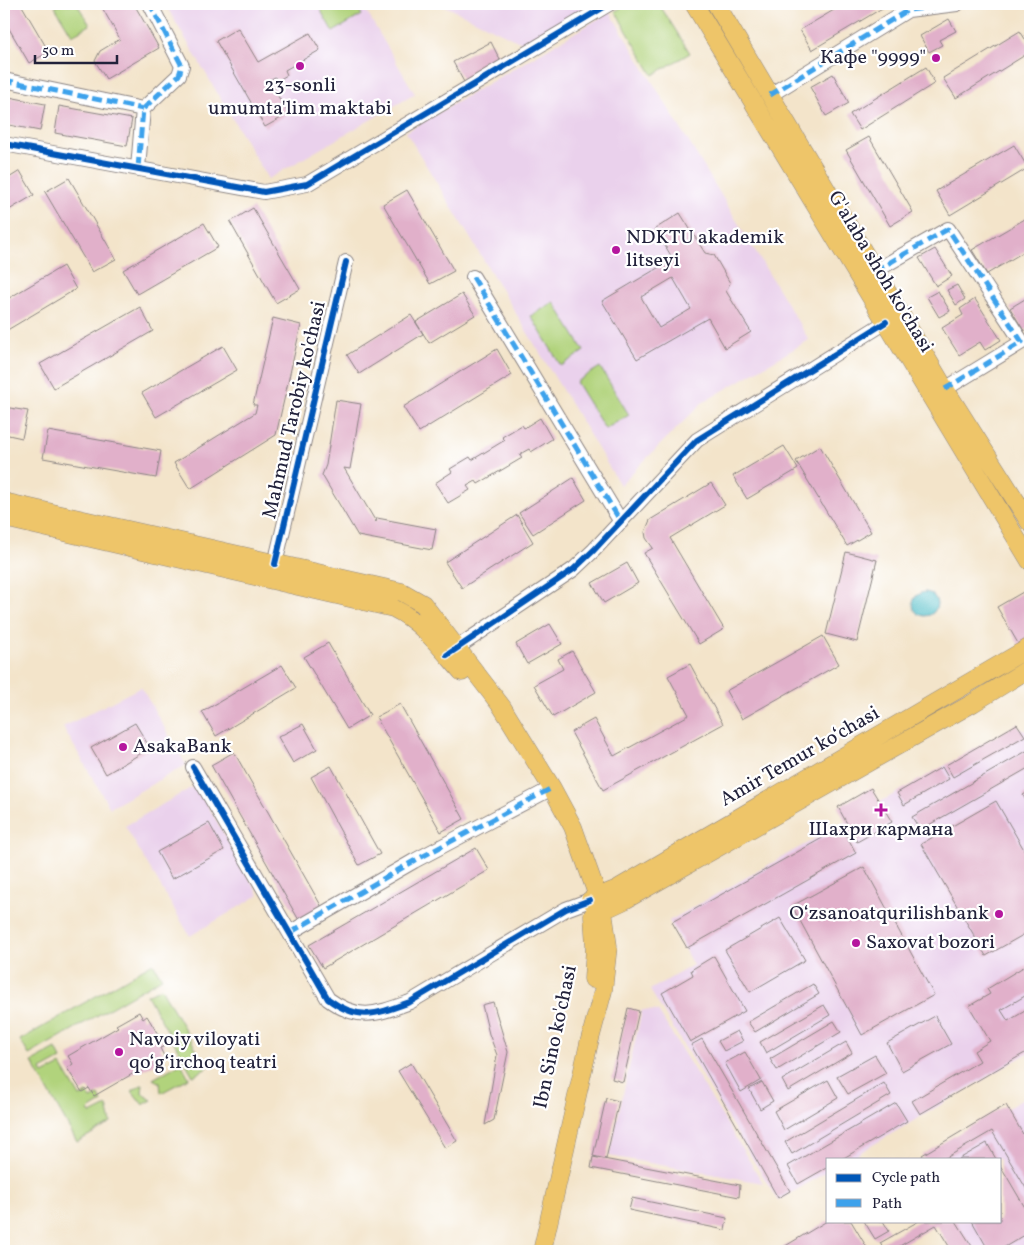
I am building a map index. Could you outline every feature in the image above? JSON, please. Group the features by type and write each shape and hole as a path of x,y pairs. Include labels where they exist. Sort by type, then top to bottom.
{"main road":[{"name":"G'alaba shoh ko'chasi","path":"694,4 1030,561"},
{"name":"G'alaba shoh ko'chasi","path":"716,4 945,389 1030,523"},
{"path":"4,502 402,592 423,604 452,651 502,707 547,791 573,827 608,946 603,991 542,1251"},
{"path":"4,518 393,608 407,615 430,636 452,651"},
{"name":"Amir Temur ko‘chasi","path":"596,906 624,884 1030,647"},
{"name":"Amir Temur ko‘chasi","path":"596,906 634,895 973,704 1030,668"},
{"name":"Ibn Sino ko'chasi","path":"531,1251 589,998 593,975 596,906"}],"street":[{"path":"138,168 142,109 179,75 182,66 150,4"},
{"path":"4,144 264,192 307,184 609,4"},
{"path":"770,95 908,10 956,4"},
{"path":"4,80 142,109"},
{"path":"875,271 948,229 1022,342 945,389"},
{"name":"Mahmud Tarobiy ko'chasi","path":"275,564 346,262"},
{"path":"473,277 621,522"},
{"path":"452,651 574,569 621,522 697,440 886,322"},
{"path":"193,767 328,998 338,1006 360,1014 383,1012 410,1002 566,909 596,906"},
{"path":"291,932 414,862 547,791"}],"shaded area":[{"name":"23-sonli umumta'lim maktabi","path":"165,4 362,4 415,94 268,179"},
{"path":"441,4 601,4 526,45"},
{"name":"NDKTU akademik litseyi","path":"610,12 809,340 702,403 620,485 406,132"},
{"path":"141,687 186,765 110,808 63,727"},
{"name":"Saxovat bozori","path":"1015,726 1030,733 1030,1052 851,1158 826,1158 826,1172 778,1201 650,990 693,965 669,921"},
{"path":"196,785 259,895 190,936 125,826"},
{"path":"642,1010 658,1011 763,1183 609,1156"},
{"path":"1030,1095 1030,1251 958,1251 942,1222 1002,1222 1002,1158 924,1158"}],"green space":[{"path":"61,4 77,4 90,25 72,35 55,7"},
{"path":"317,4 355,4 362,15 333,32"},
{"path":"629,4 659,4 690,53 653,75 615,11"},
{"path":"554,302 584,351 561,366 531,316"},
{"path":"600,367 629,415 605,429 576,382"},
{"path":"153,963 162,978 29,1055 20,1040"},
{"path":"161,988 207,1068 193,1076 147,995"},
{"path":"56,1049 61,1059 41,1070 43,1074 61,1065 80,1097 87,1093 91,1099 99,1095 102,1102 89,1110 91,1114 107,1106 111,1123 77,1142 32,1062"},
{"path":"181,1063 189,1078 161,1093 160,1083 153,1079"},
{"path":"143,1084 142,1092 152,1100 143,1105 132,1091"}],"water":[{"path":"925,592 930,593 936,599 936,609 930,615 925,616 920,615 914,609 913,604 914,599 920,593"}],"building":[{"path":"4,4 21,4 49,52 29,63 4,20"},
{"path":"100,4 134,4 159,48 106,79 95,61 100,51 120,39"},
{"path":"844,4 889,4 812,50 800,30"},
{"path":"949,19 956,31 939,40 942,45 929,52 920,36"},
{"path":"238,28 258,62 310,33 320,50 285,70 287,75 277,81 275,77 269,80 288,114 265,127 216,41"},
{"path":"1020,31 1030,47 1030,52 956,98 943,78"},
{"path":"491,42 501,62 464,82 453,62"},
{"path":"926,67 935,83 860,130 850,114"},
{"path":"833,74 849,103 826,116 810,87"},
{"path":"4,96 45,104 40,131 4,124"},
{"path":"59,106 132,119 127,146 55,133"},
{"path":"869,137 913,212 890,226 846,150"},
{"path":"1014,145 1028,168 950,215 936,191"},
{"path":"20,171 34,195 4,213 4,181"},
{"path":"69,178 116,259 92,272 45,192"},
{"path":"407,190 454,271 430,284 383,204"},
{"path":"253,208 300,289 276,303 230,222"},
{"path":"680,213 705,253 714,255 730,283 726,291 751,332 725,348 708,318 637,359 602,301 673,259 655,229","holes":["673,278 691,309 659,328 641,297"]},
{"path":"1030,216 1030,248 987,274 972,250"},
{"path":"204,223 218,247 137,294 123,270"},
{"path":"935,249 952,276 936,286 919,258"},
{"path":"63,266 76,289 4,332 4,301"},
{"path":"957,285 965,299 956,305 947,290"},
{"path":"938,291 950,311 939,317 927,297"},
{"path":"462,294 475,315 429,343 416,322"},
{"path":"1030,296 1030,327 1024,331 1010,308"},
{"path":"975,299 1001,340 985,350 980,342 959,355 942,328 963,315 960,309"},
{"path":"140,307 153,331 54,388 40,364"},
{"path":"411,315 423,334 359,374 347,355"},
{"path":"273,318 301,325 276,435 190,489 174,463 255,413 257,405 253,405"},
{"path":"223,346 237,370 156,417 142,393"},
{"path":"497,349 512,375 419,432 403,407"},
{"path":"336,400 361,404 350,469 344,468 376,522 377,518 436,529 432,550 358,536 322,475 326,465"},
{"path":"4,407 28,411 22,438 4,434"},
{"path":"540,418 552,439 531,452 529,449 520,454 522,458 478,484 476,481 467,486 470,490 448,503 435,483 452,472 450,469 470,457 472,460 505,440 502,437 522,425 524,428"},
{"path":"48,431 161,451 156,478 43,458"},
{"path":"784,446 798,469 747,499 733,476"},
{"path":"820,446 871,532 847,546 796,461"},
{"path":"573,478 586,500 533,534 519,513"},
{"path":"711,483 725,505 670,538 724,629 699,644 644,553 653,548 646,538 645,532 650,520"},
{"path":"517,515 533,542 462,588 445,562"},
{"path":"846,552 877,560 857,642 826,634"},
{"path":"627,563 638,583 604,603 592,583"},
{"path":"1030,588 1030,664 997,607"},
{"path":"550,624 562,644 527,664 516,644"},
{"path":"823,636 839,664 742,719 726,691"},
{"path":"328,643 370,715 347,729 304,657"},
{"path":"572,651 596,692 553,717 534,685 563,669 558,659"},
{"path":"690,664 723,724 603,790 571,732 594,719 614,756 689,715 668,676"},
{"path":"282,665 296,688 216,736 202,712"},
{"path":"400,704 464,819 441,832 376,717"},
{"path":"135,723 150,748 106,774 91,748"},
{"path":"303,724 317,749 293,763 278,737"},
{"path":"1017,724 1025,736 953,777 946,765"},
{"path":"1030,749 1030,767 920,830 912,817"},
{"path":"234,752 323,909 300,922 211,765"},
{"path":"331,766 380,854 359,865 311,777"},
{"path":"942,767 949,779 904,805 897,793"},
{"path":"871,788 892,822 857,842 838,807"},
{"path":"1030,791 1030,808 1023,795"},
{"path":"996,801 1030,860 1030,931 986,956 921,844"},
{"path":"209,823 224,850 172,879 157,852"},
{"path":"842,827 856,853 687,948 672,922"},
{"path":"476,848 489,870 323,968 309,945"},
{"path":"864,867 934,995 862,1035 792,906"},
{"path":"780,918 805,960 750,992 725,950"},
{"path":"714,956 745,1011 690,1042 662,993 693,975 691,970"},
{"path":"1030,963 1030,993 1001,1010 1008,1021 1030,1008 1030,1050 920,1114 912,1101 980,1061 974,1051 990,1041 969,1006 990,994 987,989"},
{"path":"813,984 819,994 755,1032 748,1022"},
{"path":"493,1002 508,1052 494,1120 485,1125 497,1055 489,1034 482,1005"},
{"path":"824,1005 830,1015 766,1053 760,1042"},
{"path":"628,1008 639,1011 623,1082 612,1079"},
{"name":"Navoiy viloyati qoʻgʻirchoq teatri","path":"139,1012 143,1019 147,1016 165,1046 160,1048 165,1058 142,1071 141,1069 94,1096 89,1088 82,1092 67,1068 73,1064 68,1056 118,1027 116,1025"},
{"path":"935,1016 951,1044 902,1071 887,1043"},
{"path":"834,1021 841,1032 777,1070 770,1059"},
{"path":"737,1031 743,1041 724,1051 718,1041"},
{"path":"702,1039 790,1191 778,1198 691,1045"},
{"path":"846,1042 852,1053 788,1091 782,1080"},
{"path":"745,1052 761,1080 741,1092 725,1063"},
{"path":"875,1055 886,1073 848,1094 837,1076"},
{"path":"411,1063 457,1141 445,1148 398,1071"},
{"path":"828,1080 838,1098 784,1130 774,1111"},
{"path":"762,1082 773,1101 760,1109 749,1089"},
{"path":"884,1083 891,1095 792,1154 785,1142"},
{"path":"606,1098 619,1101 606,1159 593,1156"},
{"path":"896,1103 907,1121 844,1158 826,1158 826,1168 798,1184 788,1166"},
{"path":"1006,1105 1030,1146 1030,1195 992,1131 946,1158 924,1158 922,1155"},
{"path":"987,1143 995,1158 961,1158"},
{"path":"593,1157 740,1185 739,1197 591,1168"},
{"path":"1002,1168 1030,1216 1030,1232 998,1251 989,1251 973,1222 1002,1222"},
{"path":"632,1198 727,1218 725,1230 629,1210"},
{"path":"826,1222 852,1222 869,1251 777,1251"},
{"path":"865,1222 884,1222 889,1231 875,1239"},
{"path":"917,1222 957,1222 975,1251 952,1251 936,1225 891,1251 885,1251 880,1243"},
{"path":"1030,1244 1030,1251 1024,1251 1023,1248"}],"marked path":[{"path":"138,168 143,109 179,75 182,66 150,4"},
{"path":"770,95 908,10 957,4"},
{"path":"4,80 143,109"},
{"path":"875,271 948,229 1022,342 945,389"},
{"path":"473,277 621,522"},
{"path":"291,932 414,861 552,788"}],"cycle path":[{"path":"4,144 264,192 307,184 609,4"},
{"path":"275,564 346,262"},
{"path":"447,655 574,569 697,440 886,322"},
{"path":"193,767 328,999 349,1011 368,1014 388,1010 410,1002 566,909 590,900"}],"place":[{"name":"Кафе \"9999\"","path":"936,58"},
{"name":"23-sonli umumta'lim maktabi","path":"300,66"},
{"name":"NDKTU akademik litseyi","path":"616,250"},
{"name":"AsakaBank","path":"123,747"},
{"name":"Шахри кармана","path":"881,810"},
{"name":"Oʻzsanoatqurilishbank","path":"999,914"},
{"name":"Saxovat bozori","path":"856,943"},
{"name":"Navoiy viloyati qoʻgʻirchoq teatri","path":"119,1052"}]}
